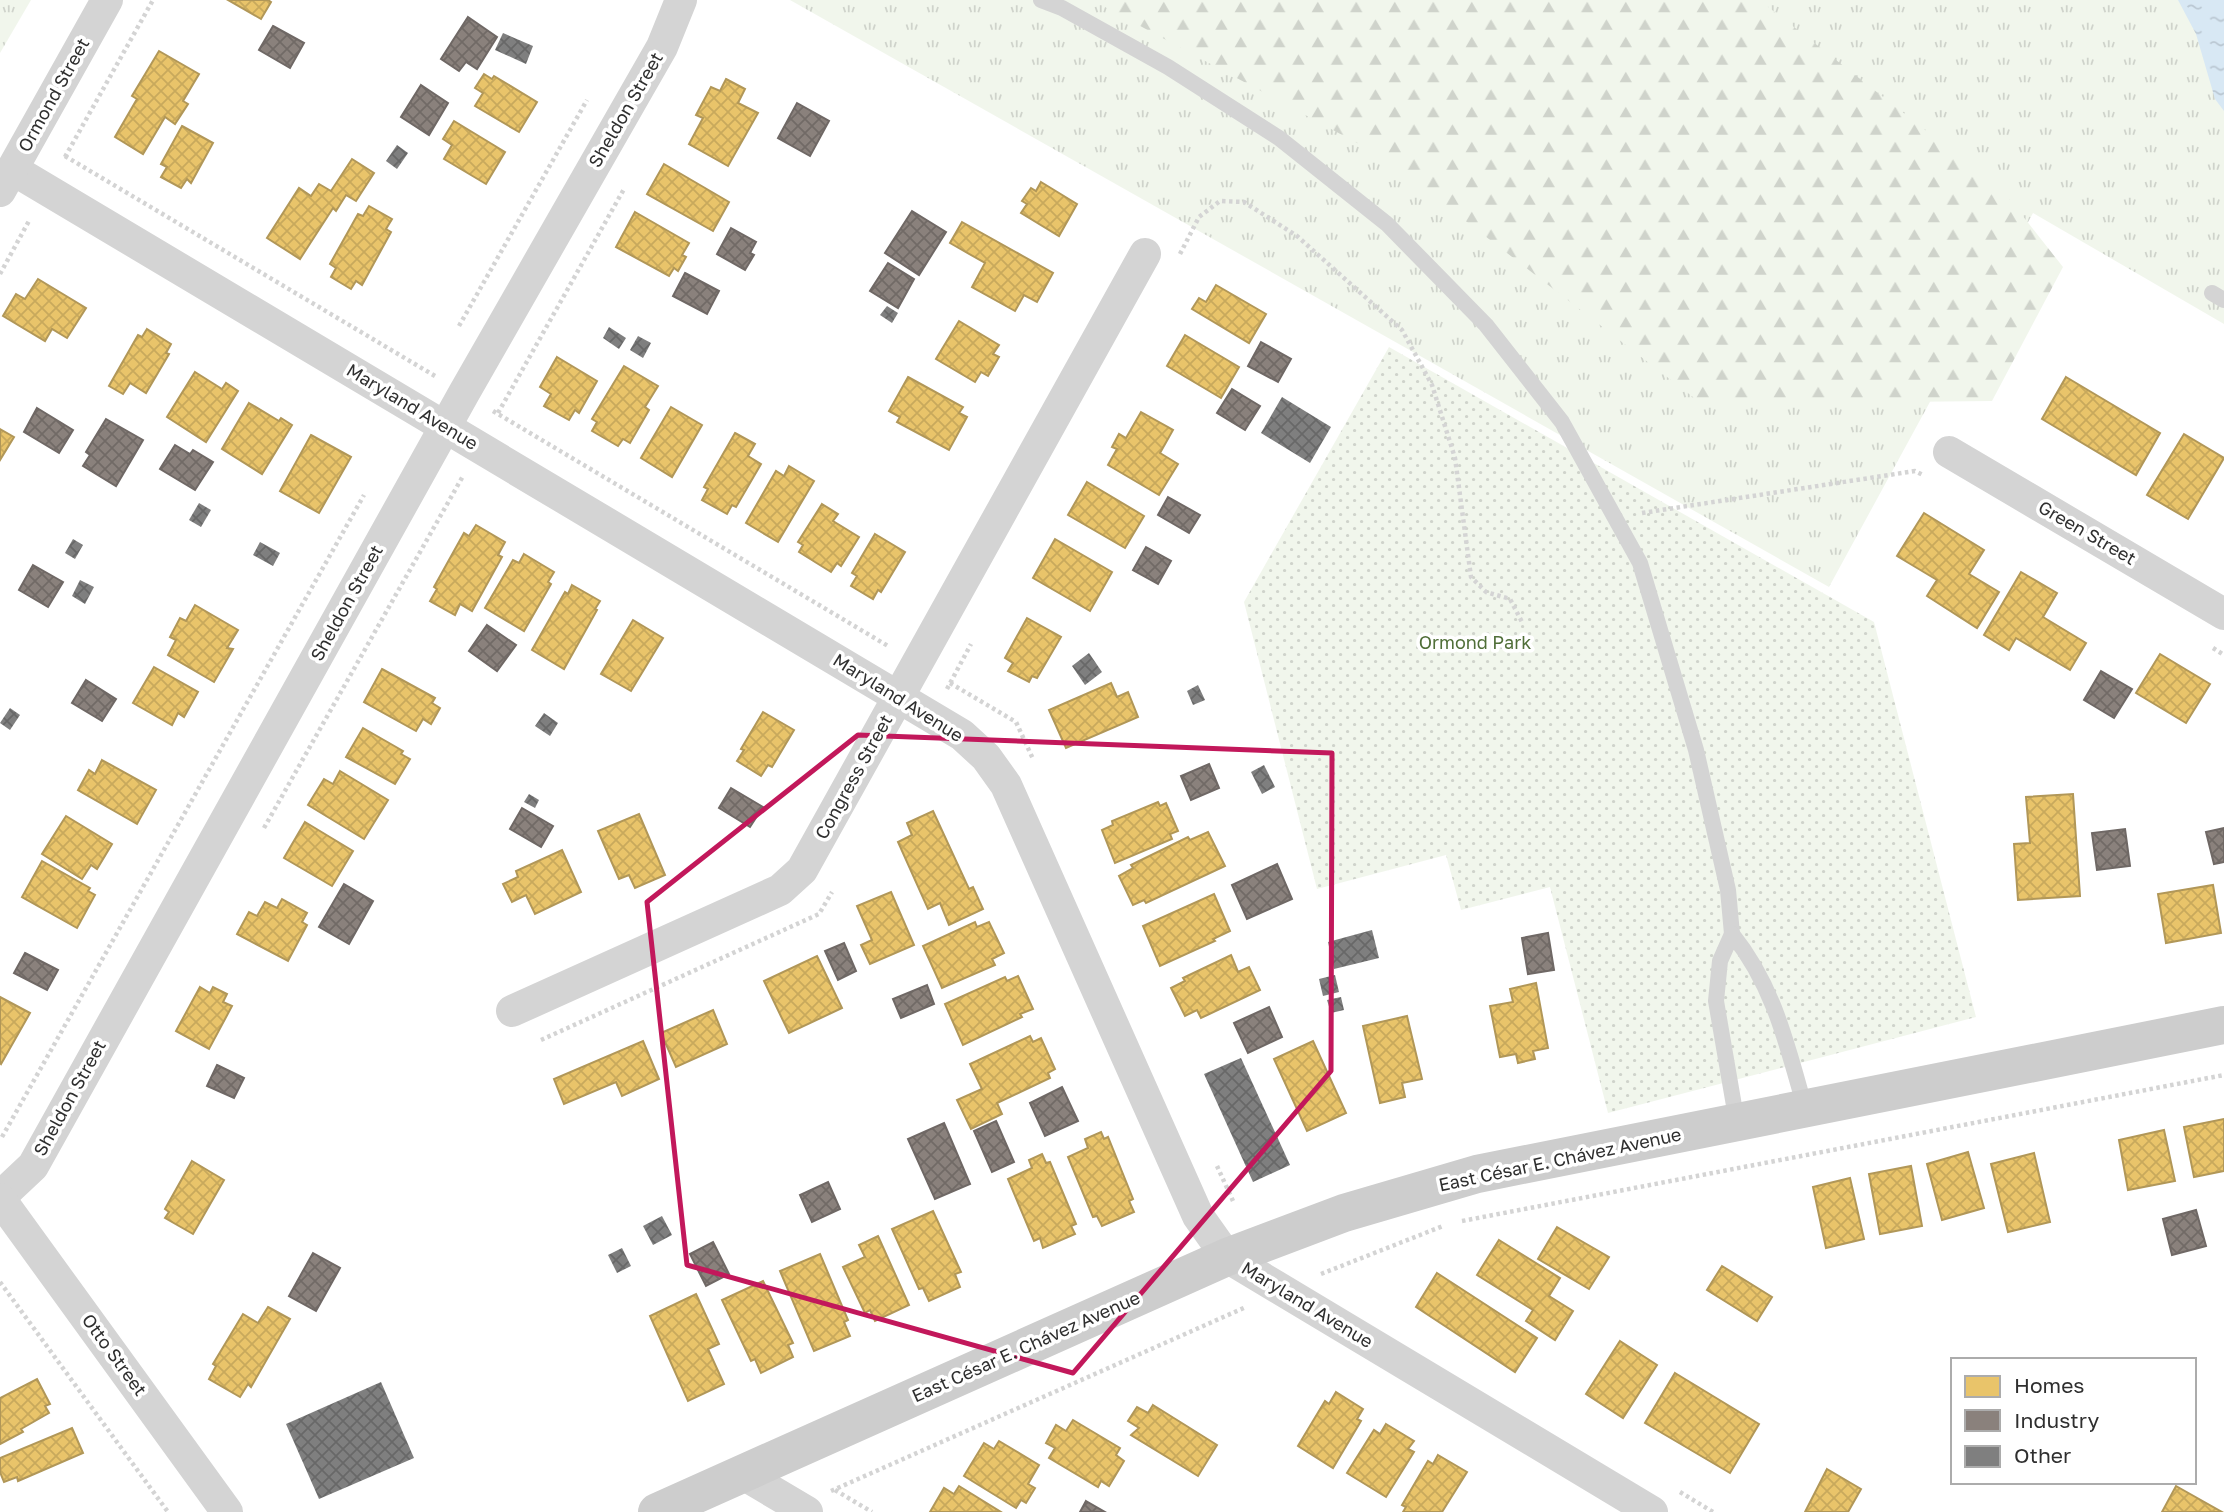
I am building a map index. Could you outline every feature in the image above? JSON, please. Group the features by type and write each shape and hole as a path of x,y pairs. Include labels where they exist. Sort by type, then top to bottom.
{"street":[{"name":"Ormond Street","path":"6,180 107,0"},
{"name":"Sheldon Street","path":"0,1198 33,1166 427,460 662,47 681,0"},
{"name":"Maryland Avenue","path":"6,180 47,190 962,735 986,757 1006,785 1198,1216 1227,1258 1652,1512"},
{"name":"Congress Street","path":"512,1011 780,890 802,870 1144,254"},
{"name":"Green Street","path":"1949,452 2224,614"},
{"name":"East César E. Chávez Avenue","path":"657,1512 1227,1258 1344,1213 1477,1174 2224,1026"},
{"name":"Otto Street","path":"0,1198 227,1512"},
{"path":"743,1474 802,1509"}],"lane":[{"path":"1041,0 1062,8 1168,67 1268,131 1387,223 1486,325 1562,422 1640,563 1696,750 1728,890 1732,934 1720,961 1716,1001 1737,1123"},
{"path":"1732,934 1748,954 1767,986 1787,1043 1805,1108"}],"path":[{"path":"0,274 153,0"},
{"path":"459,326 587,100"},
{"path":"262,833 626,186"},
{"path":"1174,265 1199,217 1220,201 1244,202 1297,236 1402,330 1432,385 1455,458 1471,577 1486,592 1510,599 1522,622"},
{"path":"413,408 439,362"},
{"path":"427,460 472,487"},
{"path":"1615,517 1915,471"},
{"path":"2,1138 368,488"},
{"path":"802,1509 834,1489 1282,1290 1453,1223 2224,1075"},
{"path":"0,1282 168,1512"},
{"path":"834,1489 872,1512"}],"highlighted area":[{"path":"858,735 1332,753 1331,1071 1073,1373 687,1265 647,902"}],"green space":[{"path":"0,0 31,0 0,53"},
{"path":"790,0 2224,0 2224,324 2033,213 1829,587"},
{"path":"1092,0 1756,0 2003,191 2063,267 1992,401 1702,404 1383,157"},
{"name":"Ormond Park","path":"1389,347 1874,622 1976,1017 1608,1113 1550,887 1461,910 1446,855 1317,889 1244,602"}],"water":[{"path":"2178,0 2224,0 2224,111 2215,99 2196,34"}],"building: Homes":[{"path":"228,0 268,0 271,2 261,19"},
{"path":"159,51 199,74 183,101 188,104 175,124 165,117 143,154 115,137 137,99 132,96"},
{"path":"484,74 492,79 494,76 537,102 519,132 475,106 483,93 475,88"},
{"path":"726,79 745,89 738,103 758,113 728,166 689,144 703,118 696,115 711,87 720,91"},
{"path":"454,121 505,152 486,184 444,159 452,145 443,139"},
{"path":"182,126 213,143 191,183 187,179 181,188 161,177 167,167 161,164"},
{"path":"352,159 374,173 356,201 346,195 336,211 333,208 300,259 267,238 299,188 311,196 319,184 331,191"},
{"path":"664,164 729,202 713,231 647,194"},
{"path":"1041,182 1077,204 1059,236 1021,213 1027,204 1022,201 1031,188 1036,191"},
{"path":"369,206 392,219 386,229 391,232 362,285 356,281 351,289 331,277 336,268 330,264 358,214 363,216"},
{"path":"635,212 689,243 682,255 686,257 678,271 674,268 669,276 616,247"},
{"path":"962,222 1053,273 1037,302 1024,295 1015,311 972,287 985,263 950,243"},
{"path":"38,279 86,308 67,338 52,329 45,341 3,316 16,294 25,299"},
{"path":"1216,285 1266,314 1249,343 1192,309 1199,298 1206,302"},
{"path":"959,321 999,345 993,354 999,357 988,376 981,372 975,382 936,359"},
{"path":"147,329 171,344 166,353 169,354 146,393 130,383 123,394 109,386 138,335 142,337"},
{"path":"1185,335 1239,367 1221,398 1167,366"},
{"path":"557,357 597,381 579,413 575,410 569,420 544,406 551,394 540,387"},
{"path":"624,366 658,386 645,407 649,410 630,443 623,439 618,446 592,431 597,422 592,419"},
{"path":"195,372 222,389 226,383 238,391 206,442 167,417"},
{"path":"908,377 963,407 959,413 967,417 949,450 897,422 900,417 889,411"},
{"path":"2066,377 2160,433 2136,475 2042,419"},
{"path":"249,403 279,421 281,418 292,425 262,474 222,449"},
{"path":"671,407 702,425 672,477 641,458"},
{"path":"1141,412 1173,430 1160,453 1178,464 1159,495 1108,465 1117,449 1112,447 1119,434 1126,438"},
{"path":"0,429 14,437 0,460"},
{"path":"735,433 755,444 748,456 761,464 736,507 732,505 727,514 702,500 708,489 704,487"},
{"path":"2184,434 2224,458 2188,519 2147,495"},
{"path":"311,435 351,457 319,513 280,491"},
{"path":"789,466 814,481 778,542 746,523 776,471 784,476"},
{"path":"1087,482 1144,516 1125,548 1068,515"},
{"path":"822,504 838,514 833,521 859,537 841,566 837,563 831,572 799,552 803,545 798,542"},
{"path":"1924,513 1984,550 1969,574 1999,592 1977,628 1927,596 1937,580 1897,556"},
{"path":"476,525 505,542 498,555 502,557 472,611 460,604 455,615 430,601 437,589 434,587 464,533 469,536"},
{"path":"875,534 905,552 881,592 878,590 873,599 851,586 857,576 852,573"},
{"path":"1055,539 1112,572 1090,611 1033,578"},
{"path":"524,554 554,572 548,582 551,584 524,631 485,608 513,560 519,563"},
{"path":"2021,572 2057,593 2043,617 2086,643 2070,670 2016,638 2009,650 1984,635"},
{"path":"572,585 600,601 564,669 532,650 565,592 568,594"},
{"path":"195,605 238,630 227,648 233,649 214,682 168,655 176,640 170,637 180,618 186,621"},
{"path":"1027,618 1061,637 1037,678 1032,676 1029,682 1008,671 1013,663 1005,658"},
{"path":"633,620 663,638 631,691 601,674"},
{"path":"2160,654 2210,684 2186,723 2136,693"},
{"path":"154,667 198,692 184,717 178,713 172,725 133,703"},
{"path":"382,669 435,698 432,703 440,708 431,724 423,719 416,731 364,702"},
{"path":"1111,683 1117,697 1128,692 1138,717 1066,748 1049,710"},
{"path":"763,712 794,730 772,767 768,765 761,776 737,761"},
{"path":"363,728 403,751 401,754 410,759 395,784 346,757"},
{"path":"102,760 156,790 137,824 78,790 89,770 95,774"},
{"path":"340,771 388,800 364,839 308,805 324,779 333,784"},
{"path":"2073,794 2080,896 2018,900 2014,844 2030,843 2026,797"},
{"path":"1158,802 1160,806 1166,803 1178,831 1170,834 1172,839 1115,863 1102,830 1113,825 1112,821"},
{"path":"933,811 969,889 973,887 983,909 949,925 940,903 928,909 898,842 912,835 907,823"},
{"path":"639,814 665,875 635,888 629,875 619,879 598,831"},
{"path":"66,816 112,844 97,869 91,865 82,879 42,854"},
{"path":"305,822 353,851 332,886 284,858"},
{"path":"1208,832 1225,866 1146,903 1144,900 1133,905 1119,876 1133,868 1131,865 1188,837 1190,840"},
{"path":"562,850 581,892 535,914 526,895 512,902 503,884 518,877 516,871"},
{"path":"42,861 90,888 88,891 95,895 77,928 22,897"},
{"path":"2213,885 2221,933 2166,943 2158,894"},
{"path":"891,892 914,945 870,964 861,945 872,940 857,906"},
{"path":"1214,894 1230,931 1213,939 1215,941 1160,966 1143,926"},
{"path":"282,899 307,913 302,922 307,925 288,961 237,934 249,912 257,916 265,902 277,908"},
{"path":"975,922 977,927 989,922 1004,953 992,959 995,965 942,988 923,946"},
{"path":"1231,955 1238,972 1249,967 1260,990 1201,1018 1197,1010 1185,1016 1171,988 1185,981 1183,978"},
{"path":"817,956 842,1008 789,1033 764,981"},
{"path":"1018,976 1033,1009 963,1045 945,1004 1005,977 1007,981"},
{"path":"1536,983 1548,1048 1533,1051 1535,1059 1518,1063 1516,1054 1500,1057 1490,1006 1513,1002 1510,989"},
{"path":"200,987 210,993 213,987 227,994 223,1002 232,1006 209,1049 176,1031"},
{"path":"0,997 30,1013 1,1064 0,1063"},
{"path":"713,1010 727,1044 676,1067 661,1033"},
{"path":"1407,1016 1422,1079 1402,1083 1405,1097 1380,1103 1363,1026"},
{"path":"1030,1036 1033,1042 1041,1038 1055,1069 1048,1073 1050,1078 997,1103 1002,1114 971,1129 957,1100 982,1089 970,1064"},
{"path":"643,1041 659,1079 622,1096 616,1082 564,1104 554,1079"},
{"path":"1313,1041 1346,1113 1307,1131 1274,1059"},
{"path":"2224,1119 2224,1171 2194,1177 2184,1127"},
{"path":"2164,1130 2175,1181 2128,1190 2119,1140"},
{"path":"1101,1132 1104,1139 1108,1137 1133,1199 1129,1201 1134,1212 1102,1226 1097,1216 1093,1217 1068,1157 1088,1148 1085,1139"},
{"path":"1968,1152 1984,1208 1942,1220 1927,1164"},
{"path":"2034,1153 2050,1222 2008,1232 1991,1164"},
{"path":"1042,1154 1046,1163 1050,1162 1076,1224 1071,1226 1075,1234 1043,1248 1040,1238 1034,1241 1008,1179 1032,1168 1029,1160"},
{"path":"192,1161 224,1180 193,1234 165,1218 169,1212 165,1209"},
{"path":"1911,1166 1922,1226 1880,1234 1869,1174"},
{"path":"1850,1178 1864,1239 1826,1248 1813,1187"},
{"path":"933,1211 961,1272 955,1274 960,1287 929,1301 923,1288 919,1289 892,1229"},
{"path":"1557,1227 1609,1257 1589,1289 1538,1259"},
{"path":"878,1236 909,1305 875,1321 870,1310 865,1313 843,1267 865,1257 859,1245"},
{"path":"1499,1240 1560,1278 1549,1296 1573,1311 1555,1340 1526,1321 1533,1310 1477,1275"},
{"path":"820,1254 848,1320 844,1322 850,1336 814,1351 780,1271"},
{"path":"1722,1266 1772,1297 1757,1321 1707,1290"},
{"path":"1437,1273 1537,1338 1515,1372 1416,1307"},
{"path":"763,1281 793,1343 788,1345 793,1357 761,1373 755,1359 751,1361 722,1300"},
{"path":"696,1294 719,1344 708,1349 724,1384 688,1401 650,1316"},
{"path":"268,1307 290,1319 251,1387 248,1384 240,1397 209,1379 216,1366 213,1364 243,1314 258,1323"},
{"path":"1620,1341 1657,1365 1623,1418 1586,1394"},
{"path":"1675,1373 1759,1424 1730,1473 1645,1423"},
{"path":"37,1379 50,1404 45,1406 49,1413 21,1429 23,1432 0,1444 0,1398"},
{"path":"1336,1392 1363,1409 1357,1419 1361,1421 1333,1468 1298,1446 1325,1401 1329,1404"},
{"path":"1153,1405 1217,1445 1198,1476 1131,1435 1139,1428 1128,1421 1137,1407 1148,1413"},
{"path":"1073,1420 1120,1448 1116,1455 1124,1461 1109,1486 1101,1481 1098,1487 1049,1458 1055,1448 1046,1443 1056,1425 1066,1431"},
{"path":"1386,1424 1414,1441 1408,1449 1414,1452 1386,1497 1347,1473 1374,1430 1380,1434"},
{"path":"72,1428 83,1453 18,1481 17,1477 4,1482 0,1472 0,1458"},
{"path":"999,1441 1039,1465 1028,1484 1035,1488 1026,1503 1021,1500 1016,1508 964,1476 984,1443 994,1449"},
{"path":"1438,1455 1467,1472 1442,1512 1403,1512 1406,1507 1402,1505 1428,1461 1433,1464"},
{"path":"1827,1469 1861,1489 1848,1512 1805,1512"},
{"path":"959,1486 1001,1512 930,1512 944,1488 954,1494"},
{"path":"2176,1486 2222,1512 2162,1512"}],"building: Industry":[{"path":"468,17 497,37 477,69 466,62 459,71 441,59"},
{"path":"273,26 304,43 290,68 259,50"},
{"path":"421,85 448,103 429,135 401,117"},
{"path":"797,103 829,121 810,156 778,138"},
{"path":"912,211 946,232 919,275 885,253"},
{"path":"731,228 756,242 750,253 754,255 745,270 717,254"},
{"path":"888,263 914,279 898,308 870,291"},
{"path":"685,273 719,291 707,314 673,296"},
{"path":"1261,342 1291,359 1278,382 1248,366"},
{"path":"1232,389 1260,406 1245,430 1217,413"},
{"path":"37,408 73,430 59,453 24,432"},
{"path":"106,419 143,440 116,486 83,466 90,455 86,452"},
{"path":"175,445 190,454 193,450 213,462 195,490 160,469"},
{"path":"1168,497 1200,515 1189,533 1158,515"},
{"path":"1146,547 1171,561 1158,584 1133,570"},
{"path":"33,565 63,582 48,607 19,590"},
{"path":"487,625 516,645 497,671 469,651"},
{"path":"2101,671 2132,689 2114,718 2084,700"},
{"path":"86,680 116,699 102,721 72,703"},
{"path":"1209,764 1219,788 1191,800 1181,776"},
{"path":"731,788 763,807 750,827 719,808"},
{"path":"522,808 553,826 541,847 510,829"},
{"path":"2224,828 2224,862 2214,864 2206,832"},
{"path":"2125,829 2130,866 2097,870 2092,833"},
{"path":"1277,864 1292,899 1247,919 1232,885"},
{"path":"344,884 373,901 349,944 319,927"},
{"path":"1548,933 1554,970 1528,974 1522,938"},
{"path":"844,943 856,971 838,980 825,951"},
{"path":"25,953 58,970 47,990 14,973"},
{"path":"927,985 934,1004 901,1018 893,999"},
{"path":"1269,1007 1282,1037 1248,1053 1234,1023"},
{"path":"217,1065 244,1078 234,1098 207,1086"},
{"path":"1062,1087 1078,1121 1045,1136 1030,1103"},
{"path":"996,1121 1014,1162 992,1172 974,1131"},
{"path":"944,1123 970,1184 935,1199 908,1139"},
{"path":"828,1182 840,1209 812,1222 800,1195"},
{"path":"2196,1210 2206,1246 2172,1255 2163,1219"},
{"path":"713,1242 729,1274 706,1286 690,1254"},
{"path":"313,1253 340,1268 316,1311 289,1296"},
{"path":"1086,1501 1105,1512 1080,1512"}],"building: Other":[{"path":"503,33 533,46 526,64 495,50"},
{"path":"397,145 408,153 397,169 386,161"},
{"path":"887,306 898,313 892,323 880,315"},
{"path":"609,327 626,338 619,349 603,338"},
{"path":"638,336 651,343 643,358 630,350"},
{"path":"1282,397 1331,427 1310,463 1261,433"},
{"path":"199,503 211,510 201,527 189,520"},
{"path":"73,539 83,545 75,559 65,553"},
{"path":"260,542 280,553 273,566 253,555"},
{"path":"80,580 94,587 85,604 72,596"},
{"path":"1089,653 1102,672 1085,685 1072,666"},
{"path":"1198,685 1205,700 1193,705 1187,691"},
{"path":"10,708 20,715 10,730 0,723"},
{"path":"544,713 558,723 550,736 535,726"},
{"path":"1264,765 1275,787 1262,794 1251,772"},
{"path":"529,794 539,800 535,808 524,802"},
{"path":"1372,930 1379,958 1334,969 1328,942"},
{"path":"1335,975 1339,992 1323,996 1319,979"},
{"path":"1341,997 1344,1010 1331,1013 1327,1000"},
{"path":"1241,1058 1290,1165 1253,1182 1204,1074"},
{"path":"662,1216 672,1235 653,1245 643,1226"},
{"path":"622,1248 631,1266 617,1273 608,1255"},
{"path":"381,1382 414,1458 319,1499 286,1424"}]}
